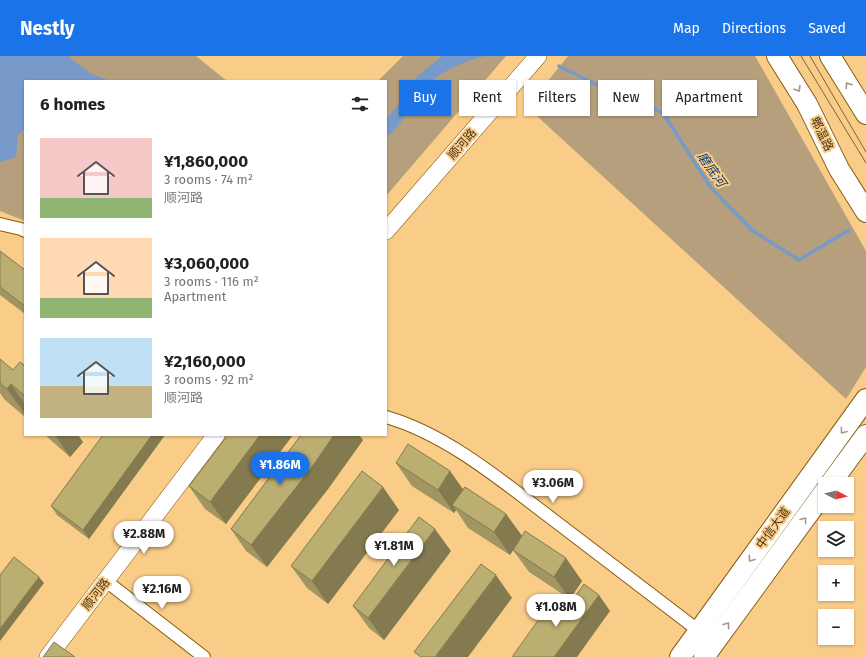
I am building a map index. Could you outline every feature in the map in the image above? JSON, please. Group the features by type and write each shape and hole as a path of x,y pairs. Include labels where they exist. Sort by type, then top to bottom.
{"main road":[{"name":"郫温路","path":"778,56 807,104 839,169 866,212"},
{"path":"830,56 866,114"},
{"name":"中信大道","path":"680,657 866,399"},
{"path":"835,477 866,435"},
{"name":"中信大道","path":"704,657 818,501"}],"street":[{"name":"顺河路","path":"387,230 538,56"},
{"path":"0,224 24,230"},
{"path":"387,417 399,420 438,437 500,480 699,631"},
{"name":"顺河路","path":"48,657 215,436"},
{"path":"106,581 204,657"}],"shaded area":[{"path":"0,56 196,56 226,80 24,80 24,221 0,211"},
{"path":"403,56 506,56 485,80 459,80 459,111 387,195 387,80 379,80"},
{"path":"568,56 755,56 866,251 866,367 846,399 537,116 590,116 590,80 549,80"}],"water":[{"path":"0,56 70,56 71,59 92,74 107,80 24,80 24,130 18,135 16,157 0,162"},
{"path":"442,56 486,56 459,65 432,80 414,80"},
{"path":"399,102 399,116 404,116 397,127 387,136 387,118"}],"building":[{"path":"0,251 24,269 24,305 0,287"},
{"path":"0,359 13,370 20,362 24,365 24,395 11,384 7,389 0,383"},
{"path":"102,436 151,436 83,530 51,506"},
{"path":"227,436 259,436 210,502 189,486"},
{"path":"300,436 333,436 312,467 251,545 231,529"},
{"path":"408,444 450,471 438,490 396,463"},
{"path":"362,471 383,487 312,581 291,566"},
{"path":"465,487 506,514 494,532 452,505"},
{"path":"419,517 435,529 368,618 353,606"},
{"path":"525,531 566,558 554,577 513,550"},
{"path":"14,557 39,577 0,629 0,575"},
{"path":"481,564 496,575 435,657 421,657 414,652"},
{"path":"584,584 599,595 554,657 512,657 544,612 557,622"},
{"path":"54,642 75,657 43,657"}],"waterway":[{"name":"磨底河","path":"559,66 593,83 636,100 663,113 711,188 753,231 799,260 849,230"}],"tram line":[{"path":"801,56 866,163"},
{"path":"810,56 866,152"}]}
